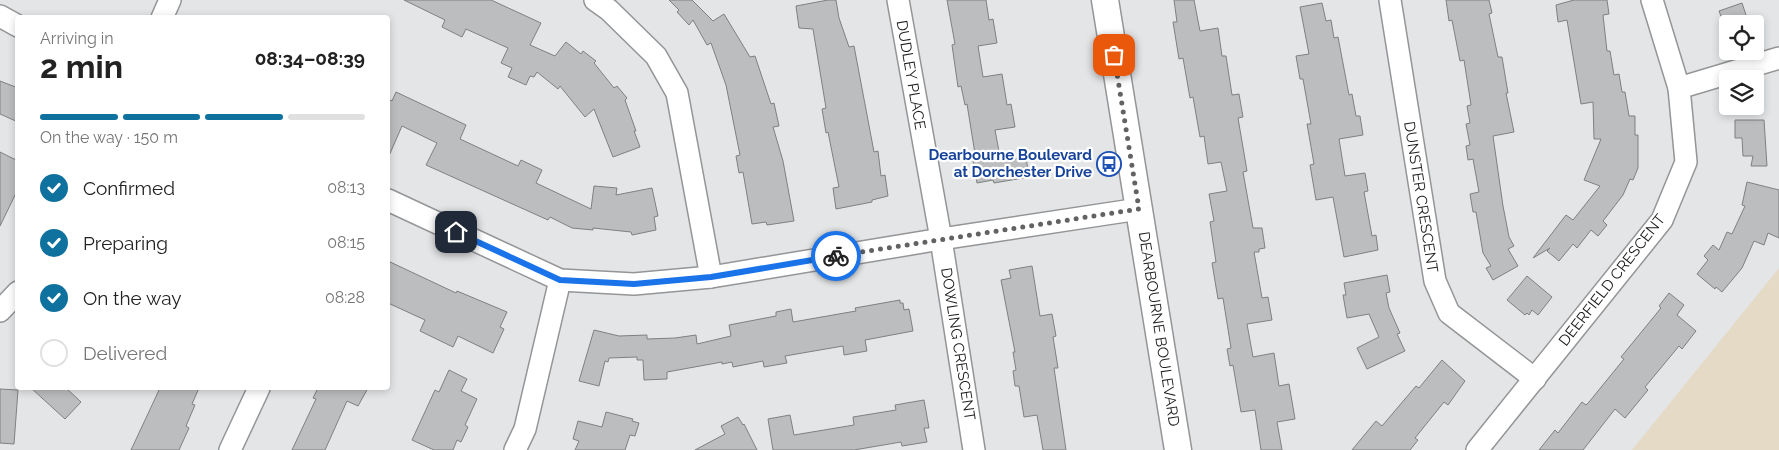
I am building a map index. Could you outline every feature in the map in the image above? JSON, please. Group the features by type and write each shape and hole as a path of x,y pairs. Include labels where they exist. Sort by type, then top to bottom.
{"street":[{"path":"163,15 170,0"},
{"path":"595,0 609,10 656,56 677,93 711,277"},
{"name":"DUDLEY PLACE","path":"898,0 941,239"},
{"name":"DEARBOURNE BOULEVARD","path":"1105,0 1178,450"},
{"name":"DUNSTER CRESCENT","path":"1390,0 1435,281 1449,312 1535,379"},
{"name":"DEERFIELD CRESCENT","path":"1477,450 1662,220 1686,162 1679,88 1652,0"},
{"path":"0,16 15,24"},
{"path":"1679,88 1779,58"},
{"path":"390,201 560,280 634,284 711,277 1139,209"},
{"name":"DOWLING CRESCENT","path":"941,239 974,450"},
{"path":"515,450 526,429 560,280"},
{"path":"0,311 15,295"},
{"path":"230,450 258,390"}],"shaded area":[{"path":"1779,268 1779,450 1632,450"}],"building":[{"path":"404,0 491,0 541,23 530,45 555,56 566,42 581,54 583,51 596,61 594,63 614,88 617,86 627,98 625,100 640,147 613,157 594,109 585,117 560,86 558,89 537,72 534,77 530,76 526,85 508,77 512,68 501,63 508,48 466,29 462,37 442,27 445,20"},
{"path":"669,0 692,0 713,21 724,14 750,57 755,56 771,104 774,103 779,126 773,127 783,161 794,221 767,225 766,222 752,224 743,172 739,173 736,156 740,155 726,85 711,43 707,45 693,20 689,25 677,12 679,10"},
{"path":"836,0 839,18 849,47 854,46 874,152 878,151 881,176 885,175 888,196 872,200 872,202 836,209 833,188 839,187 822,109 826,108 813,29 799,28 796,6"},
{"path":"947,0 986,0 989,20 993,19 997,43 978,46 983,77 1002,74 1007,105 1011,104 1015,127 995,130 1000,157 1001,161 1026,157 1029,177 994,183 993,180 977,183 973,161 976,160 967,104 965,105 961,86 958,87 952,45 955,44"},
{"path":"1174,0 1194,0 1200,31 1218,28 1222,56 1226,56 1232,95 1239,94 1243,117 1238,118 1247,171 1243,172 1253,228 1262,228 1265,248 1259,249 1259,252 1254,252 1262,298 1268,297 1272,320 1247,324 1253,357 1274,353 1279,386 1289,384 1295,419 1277,422 1282,450 1261,450 1255,410 1241,412 1233,365 1230,366 1227,349 1231,348 1223,298 1218,299 1212,263 1216,262 1210,222 1214,221 1209,194 1227,191 1221,162 1208,164 1204,136 1200,137 1193,97 1190,98 1183,58 1179,59 1173,22 1177,22"},
{"path":"1446,0 1489,0 1492,13 1489,14 1498,57 1502,57 1508,93 1506,93 1514,132 1493,136 1503,206 1509,237 1514,246 1508,249 1518,266 1493,280 1486,268 1491,266 1483,253 1476,212 1473,212 1470,194 1479,192 1473,159 1468,160 1466,146 1470,145 1466,124 1470,123 1467,106 1471,105 1464,60 1460,61 1452,20 1449,21"},
{"path":"1574,0 1607,0 1609,14 1603,15 1607,51 1610,51 1614,75 1619,74 1622,92 1625,92 1629,116 1635,116 1635,135 1638,135 1638,168 1633,180 1630,179 1623,195 1603,221 1607,225 1598,236 1591,230 1577,248 1573,244 1559,261 1547,251 1550,248 1533,258 1566,215 1573,220 1600,186 1584,180 1601,139 1594,139 1593,102 1581,104 1567,20 1558,22 1556,5"},
{"path":"1322,3 1326,21 1331,20 1334,38 1338,37 1349,95 1352,94 1356,116 1360,116 1363,135 1339,139 1345,176 1365,173 1368,191 1364,192 1372,236 1376,235 1378,250 1344,257 1333,197 1316,200 1310,165 1314,164 1307,124 1311,124 1303,79 1300,79 1296,56 1309,54 1300,7"},
{"path":"1742,3 1746,15 1721,15 1719,11"},
{"path":"0,81 15,87 15,121 0,114"},
{"path":"396,92 466,125 460,139 518,166 521,160 542,170 536,183 591,209 594,186 617,188 616,195 652,188 658,216 654,217 656,230 632,235 631,232 572,228 550,217 548,220 426,165 437,143 402,126 390,153 390,100 392,101"},
{"path":"1735,120 1764,120 1767,166 1751,166 1753,156 1743,156 1742,138 1735,138"},
{"path":"0,152 15,160 15,195 0,226"},
{"path":"1747,182 1779,190 1779,238 1768,233 1764,245 1754,241 1742,268 1722,292 1716,287 1715,289 1697,274 1708,260 1704,256 1713,245 1719,250 1727,232 1732,234 1745,206 1742,205"},
{"path":"390,262 456,293 457,291 507,312 500,327 504,329 493,353 458,336 453,347 420,331 425,320 390,304"},
{"path":"1032,266 1040,316 1052,314 1056,336 1053,337 1058,368 1054,368 1066,450 1043,450 1037,415 1024,417 1019,386 1015,386 1013,371 1016,370 1013,352 1015,352 1001,280 1011,278 1009,270"},
{"path":"1387,275 1390,292 1386,293 1389,308 1400,333 1397,334 1405,351 1367,369 1357,348 1379,337 1369,314 1347,318 1343,295 1346,295 1344,283"},
{"path":"1527,276 1552,297 1538,315 1532,310 1529,315 1527,313 1525,315 1507,300"},
{"path":"1669,293 1684,305 1677,315 1696,331 1682,349 1679,346 1645,387 1648,390 1625,418 1615,409 1583,450 1539,450 1555,430 1558,433 1582,402 1586,405 1589,402 1624,359 1621,357 1661,308 1659,306"},
{"path":"900,300 900,303 903,303 904,310 909,309 913,331 865,340 867,351 844,355 843,346 785,356 787,363 764,367 763,361 733,367 732,362 722,364 722,362 667,372 667,379 644,380 643,360 637,360 637,357 609,358 608,362 605,361 599,386 579,381 594,330 619,336 647,335 647,339 696,335 697,344 731,336 729,325 776,316 776,312 791,309 793,322 856,311 855,308"},
{"path":"1442,360 1465,381 1448,405 1444,402 1415,438 1418,440 1410,450 1352,450 1376,421 1382,426 1416,386 1419,388"},
{"path":"449,370 467,379 461,391 477,399 465,425 468,427 461,442 457,440 453,450 434,450 412,440 435,390 439,392"},
{"path":"0,389 18,390 14,444 0,443"},
{"path":"33,390 68,390 81,402 65,419"},
{"path":"159,390 198,390 192,404 195,405 186,426 189,428 179,450 131,450"},
{"path":"317,390 367,390 358,406 347,401 325,450 292,450 316,399 313,398"},
{"path":"924,400 929,428 924,428 927,442 902,446 901,442 854,450 773,450 768,419 790,415 794,435 854,425 853,417 896,410 895,405"},
{"path":"606,412 633,419 632,421 639,423 635,436 630,435 625,450 575,450 579,441 573,439 578,421 602,427"},
{"path":"738,417 744,424 757,450 695,450 725,434 721,426"}],"way so far":[{"path":"836,256 1139,209 1114,55"}],"place":[{"name":"Dearbourne Boulevard at Dorchester Drive","path":"1109,164"}],"route":[{"path":"456,232 560,280 634,284 711,277 836,256"}]}
